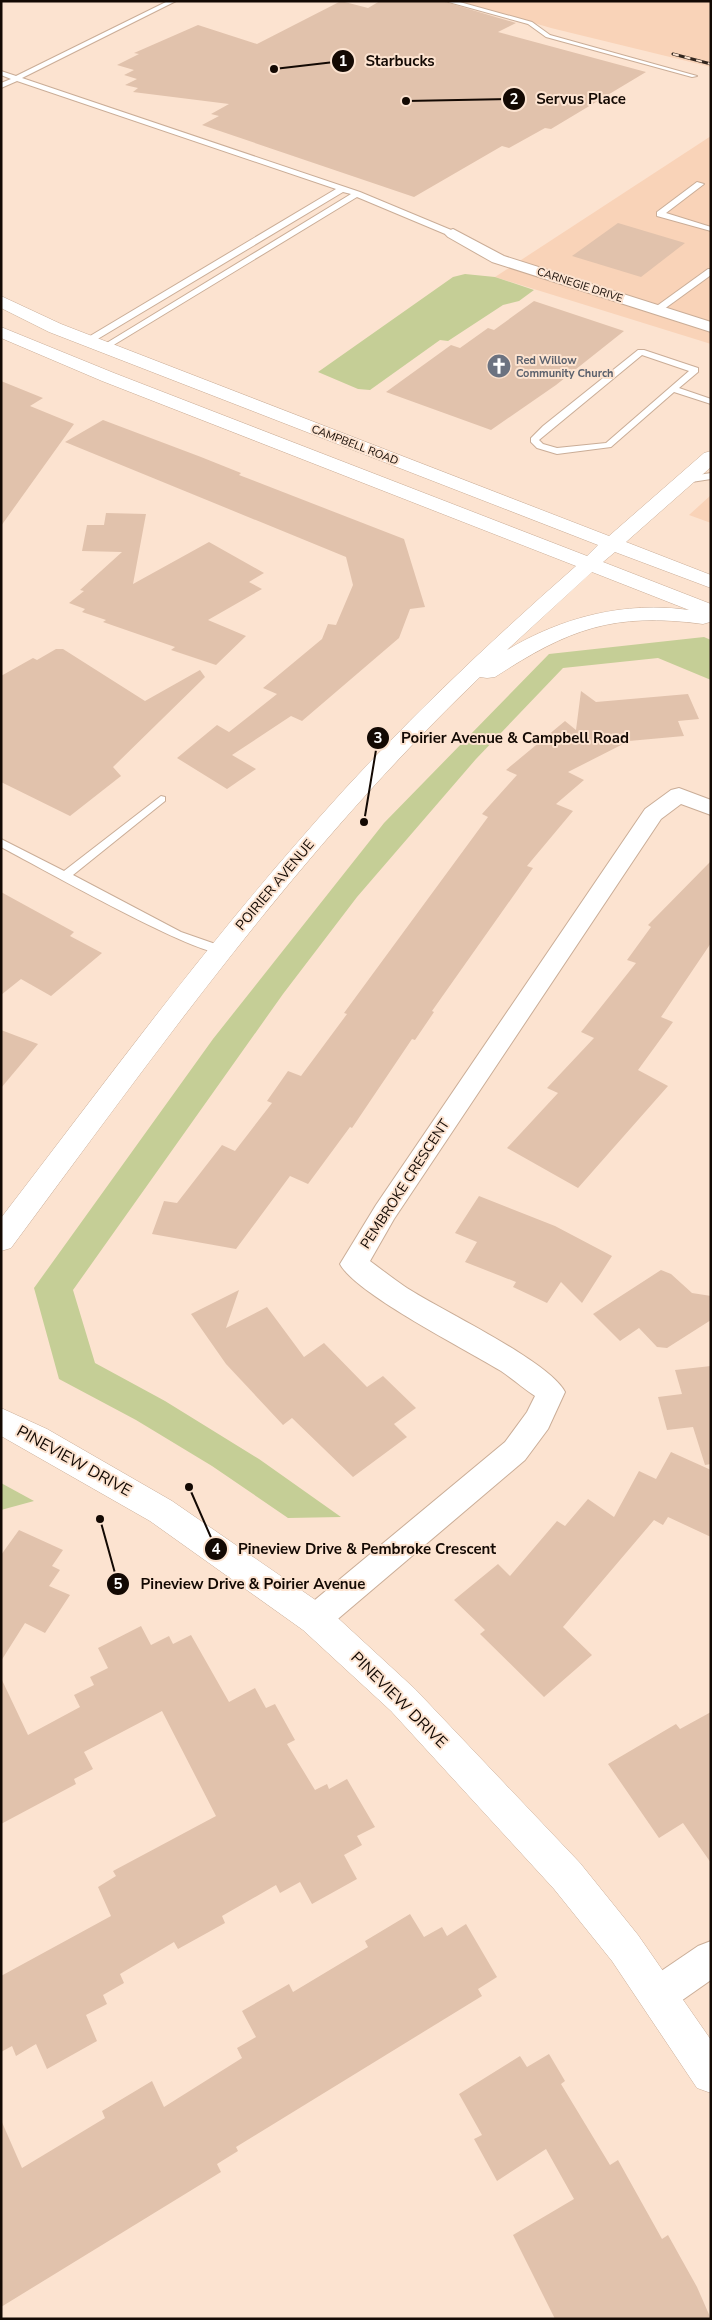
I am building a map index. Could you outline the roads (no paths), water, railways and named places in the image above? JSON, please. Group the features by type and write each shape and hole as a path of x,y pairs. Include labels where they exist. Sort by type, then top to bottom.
{"street":[{"name":"CARNEGIE DRIVE","path":"453,234 498,259 711,327"},
{"name":"CAMPBELL ROAD","path":"1,301 96,344 711,582"},
{"name":"CAMPBELL ROAD","path":"1,332 108,377 711,611"},
{"name":"POIRIER AVENUE","path":"1,1240 220,950 374,771 448,694 588,564 711,457"},
{"path":"448,694 546,638 581,624 639,614 670,614 711,620"},
{"name":"PEMBROKE CRESCENT","path":"315,1619 515,1451 538,1420 551,1392 513,1364 394,1294 354,1264 385,1212 653,814 679,795 711,808"},
{"name":"PINEVIEW DRIVE","path":"1,1421 36,1438 162,1511 315,1619 403,1700 567,1876 625,1948 711,2074"},
{"path":"658,1995 711,1959"}],"lane":[{"path":"1,86 15,77 173,1"},
{"path":"448,1 530,23 548,36 694,76"},
{"path":"1,73 342,188 453,234"},
{"path":"1,80 15,77"},
{"path":"700,184 660,214 711,229"},
{"path":"96,344 342,188"},
{"path":"96,344 357,194"},
{"path":"657,310 711,271"},
{"path":"641,352 695,370 672,389 608,445 556,451 540,446 534,440 546,428 641,352"},
{"path":"672,389 711,402"},
{"path":"685,480 711,476"},
{"path":"64,877 161,799"},
{"path":"1,842 64,877 177,935 220,950"}],"railway":[{"path":"673,54 711,64"}],"place":[{"name":"Starbucks","path":"274,69"},
{"name":"Servus Place","path":"406,101"},
{"name":"Red Willow Community Church","path":"499,366"},
{"name":"Poirier Avenue & Campbell Road","path":"364,822"},
{"name":"Pineview Drive & Pembroke Crescent","path":"189,1487"},
{"name":"Pineview Drive & Poirier Avenue","path":"100,1519"}]}
